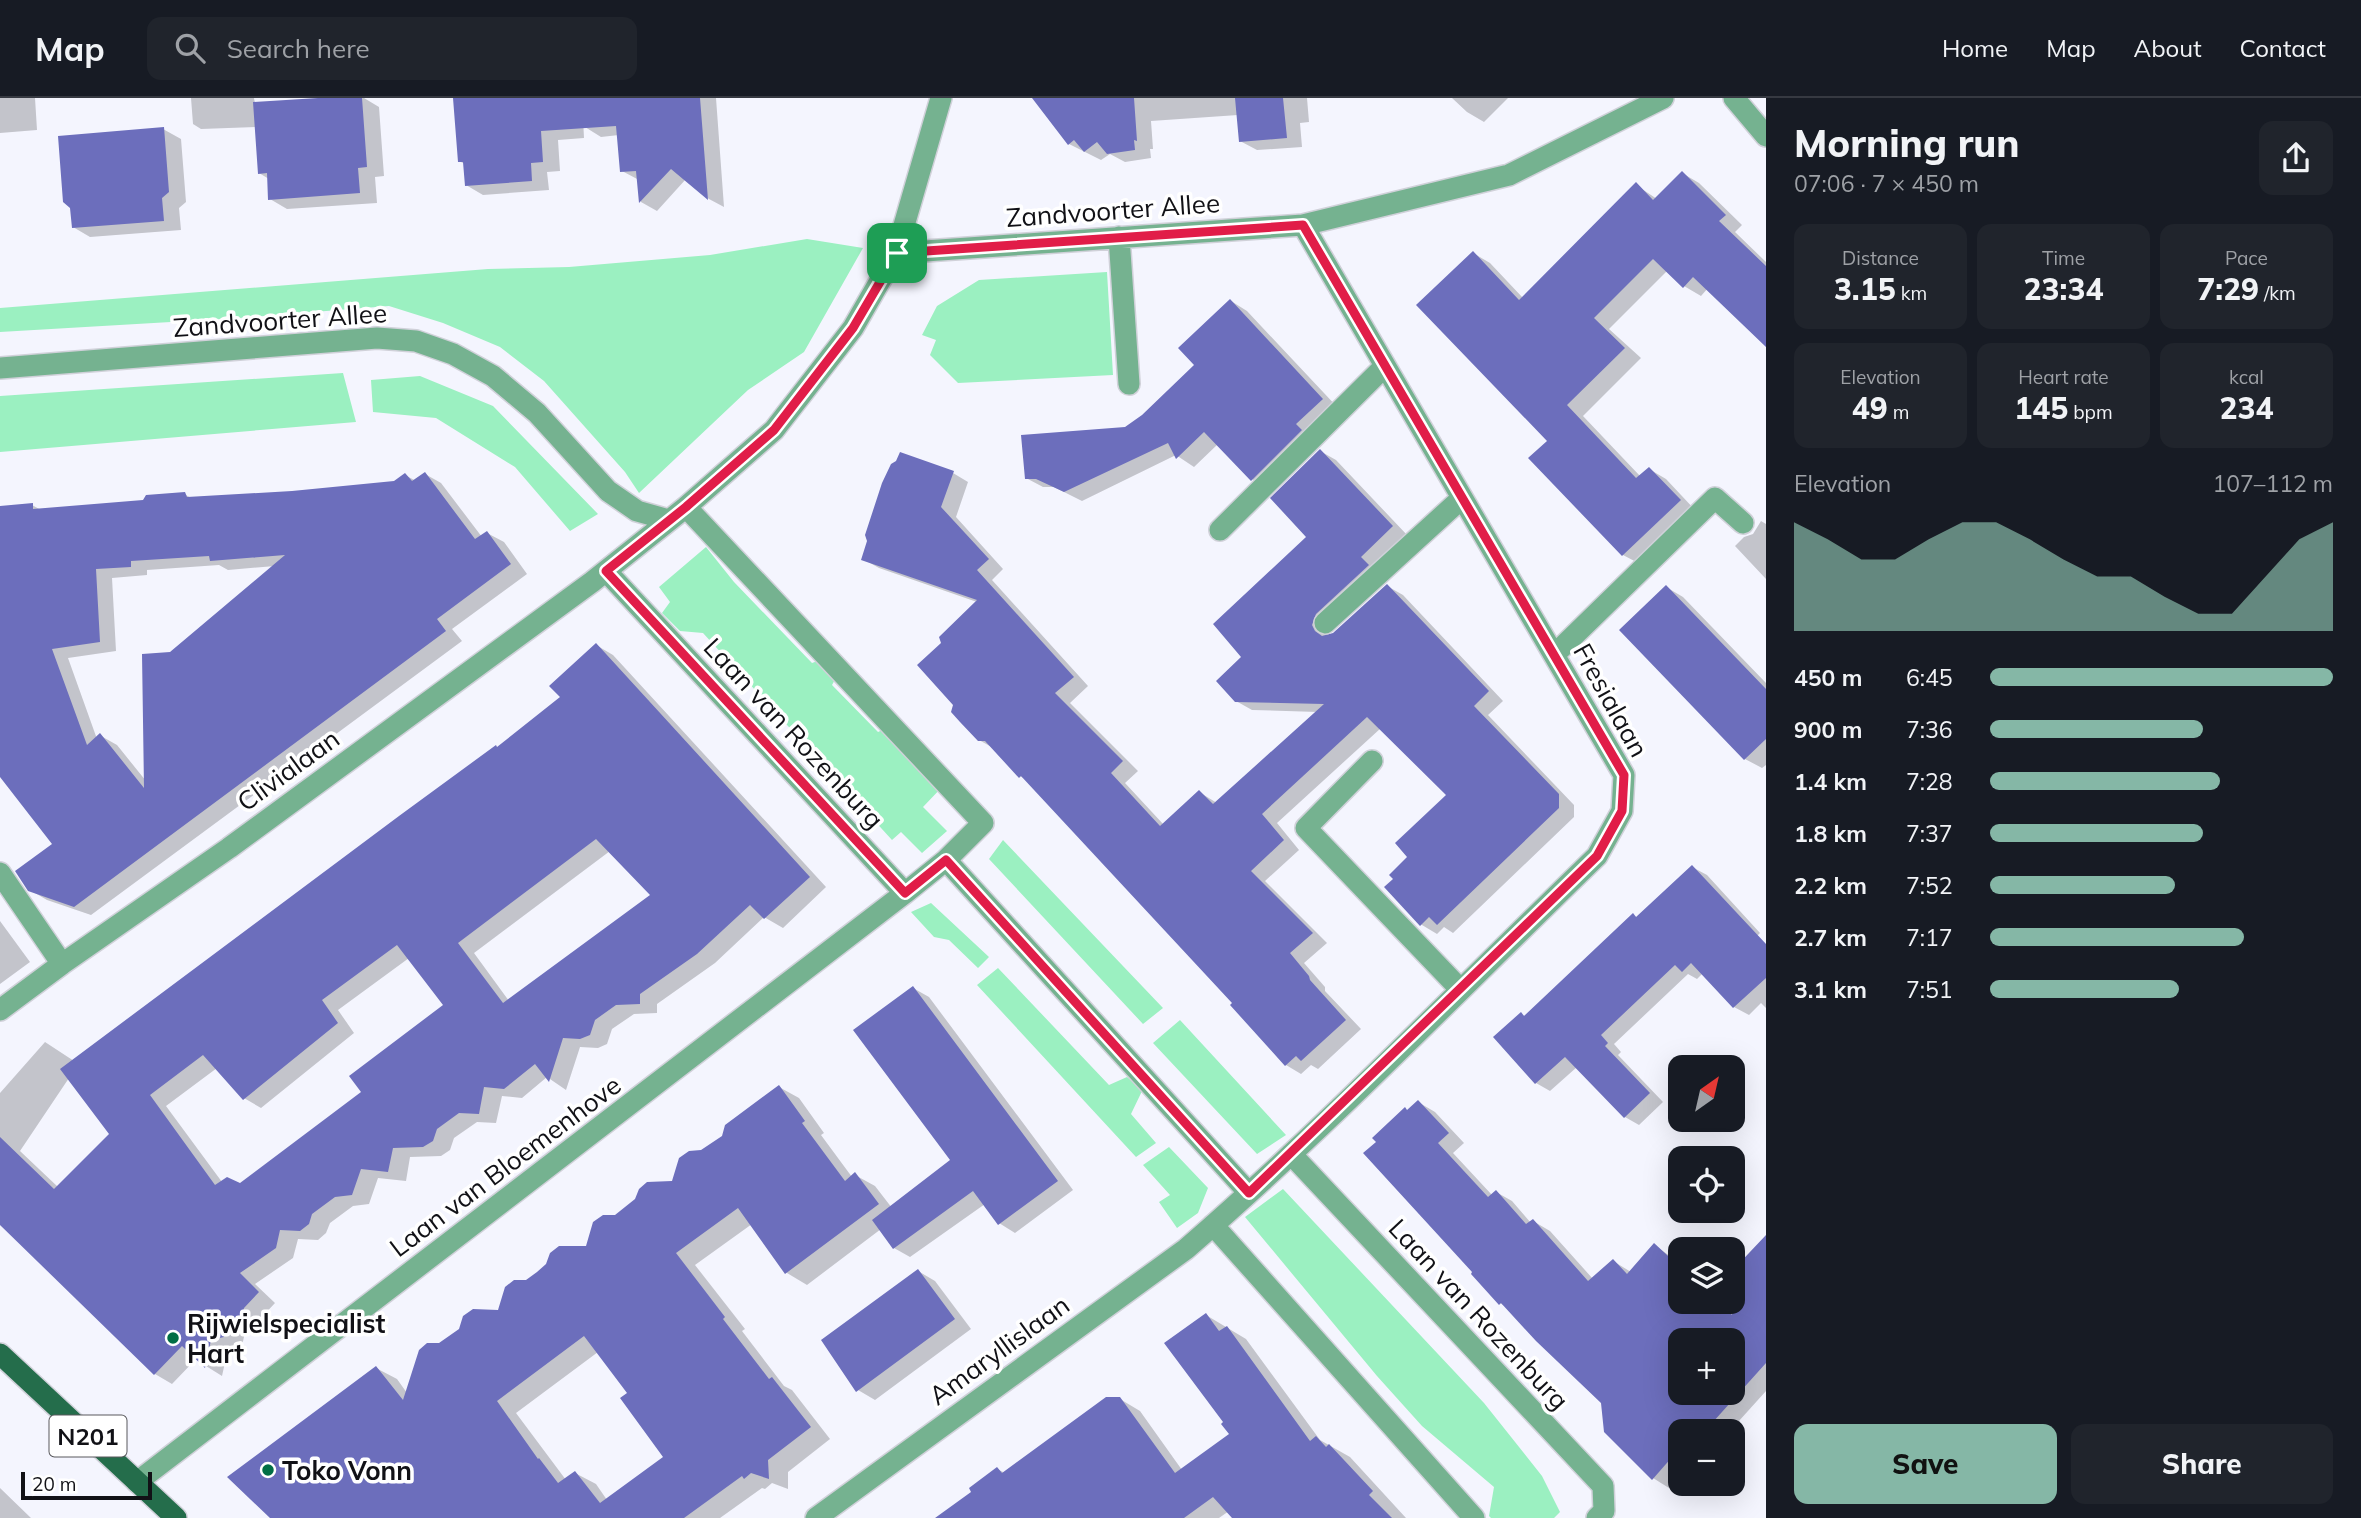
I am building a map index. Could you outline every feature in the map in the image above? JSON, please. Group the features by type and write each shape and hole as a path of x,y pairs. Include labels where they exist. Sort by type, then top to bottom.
{"main road":[{"name":"N201","path":"0,1354 176,1518"}],"street":[{"path":"606,571 774,430 853,328 897,253 941,98"},
{"name":"Zandvoorter Allee","path":"897,253 1303,225 1509,175 1663,98"},
{"path":"1734,98 1766,136"},
{"name":"Fresialaan","path":"1213,1226 1291,1154 1597,856 1622,811 1624,775 1303,225"},
{"path":"1119,237 1129,384"},
{"name":"Zandvoorter Allee","path":"0,368 377,338 416,341 453,354 493,376 537,413 608,491 637,511 677,513"},
{"path":"1220,530 1385,366"},
{"path":"1325,623 1462,498"},
{"path":"1554,656 1715,498 1743,523"},
{"path":"677,513 983,822 946,860 905,893"},
{"name":"Laan van Rozenburg","path":"606,571 905,893"},
{"name":"Clivialaan","path":"0,1010 229,848 606,571"},
{"path":"1372,761 1306,828 1460,989"},
{"path":"946,860 1249,1193"},
{"path":"0,873 62,964"},
{"name":"Laan van Bloemenhove","path":"138,1482 888,909 905,893"},
{"name":"Laan van Rozenburg","path":"1291,1154 1603,1486 1604,1511 1597,1518"},
{"path":"1213,1226 1474,1518"},
{"name":"Amaryllislaan","path":"817,1518 1186,1249 1213,1226"}],"green space":[{"path":"807,239 863,248 804,352 748,390 639,493 625,472 544,381 500,347 443,323 389,306 0,332 0,308 488,269 569,267 710,255"},
{"path":"1107,272 1113,375 958,383 930,355 936,340 922,335 937,306 979,280"},
{"path":"343,373 356,422 0,452 0,396"},
{"path":"420,376 493,406 598,514 570,531 515,467 436,418 373,412 371,380"},
{"path":"706,547 734,582 812,663 834,655 842,667 832,685 878,732 889,727 944,785 923,807 947,831 922,853 901,832 892,840 703,633 680,631 662,613 670,602 659,587"},
{"path":"1003,840 1163,1008 1143,1024 989,859"},
{"path":"931,903 989,957 978,968 949,940 934,937 911,912"},
{"path":"998,968 1109,1085 1127,1077 1143,1089 1131,1114 1156,1143 1136,1157 977,985"},
{"path":"1180,1020 1286,1135 1257,1154 1153,1043"},
{"path":"1169,1147 1208,1188 1198,1213 1177,1228 1159,1202 1170,1195 1143,1165"},
{"path":"1283,1189 1484,1403 1542,1476 1560,1512 1554,1518 1489,1516 1494,1487 1422,1426 1245,1217"}],"building":[{"path":"362,98 367,167 358,168 360,193 268,200 267,173 258,174 253,102"},
{"path":"453,98 700,98 708,200 671,169 639,203 636,171 620,172 616,126 541,131 543,162 531,163 532,181 465,186 463,162 458,162"},
{"path":"1032,98 1134,98 1137,141 1134,140 1135,150 1107,154 1097,142 1084,152 1074,140 1068,145"},
{"path":"1235,98 1283,98 1287,138 1239,142"},
{"path":"164,127 169,192 162,198 164,221 72,228 70,208 63,202 58,136"},
{"path":"1682,171 1726,215 1719,221 1766,266 1766,347 1693,277 1683,288 1653,259 1594,318 1625,348 1567,405 1636,478 1649,467 1681,500 1622,556 1528,458 1547,441 1416,305 1473,251 1519,300 1636,182 1653,200"},
{"path":"1230,299 1323,399 1296,424 1302,430 1251,481 1204,432 1176,459 1168,443 1064,492 1036,479 1025,479 1021,435 1125,427 1142,415 1194,365 1178,348"},
{"path":"1320,449 1393,526 1361,557 1369,565 1316,614 1312,625 1315,631 1322,636 1333,633 1387,584 1489,691 1474,706 1559,794 1559,808 1437,925 1429,917 1420,926 1384,887 1393,879 1389,875 1407,857 1395,843 1446,795 1367,717 1262,814 1284,840 1251,871 1313,933 1290,953 1346,1020 1301,1061 1296,1056 1285,1066 1230,1005 1232,1003 1021,776 1019,778 985,741 978,741 960,722 951,712 953,705 917,665 941,643 939,637 977,600 861,560 867,541 865,535 882,483 900,452 954,471 941,507 989,559 977,570 1074,677 1055,693 1123,761 1111,773 1160,826 1199,790 1213,804 1324,704 1235,702 1216,681 1241,657 1213,624 1306,537 1270,498"},
{"path":"425,472 475,539 487,531 511,564 437,619 446,631 74,907 28,891 15,871 52,844 0,777 0,506 33,503 33,509 143,500 146,495 185,492 187,497 292,491 394,481 405,473 412,481","holes":["285,555 170,652 142,654 144,788 100,733 87,745 52,649 100,642 96,569 131,567 131,561 209,556 210,561"]},
{"path":"1666,585 1766,689 1766,739 1744,760 1619,630"},
{"path":"596,643 810,877 764,919 750,905 697,954 640,994 640,1004 616,1005 595,1020 590,1035 580,1039 563,1038 549,1082 535,1064 504,1089 484,1087 479,1114 459,1113 437,1129 433,1141 423,1147 393,1148 388,1172 361,1169 352,1195 335,1197 312,1214 309,1224 300,1231 280,1230 276,1248 240,1273 259,1292 244,1308 241,1319 228,1323 224,1337 211,1340 205,1368 182,1346 154,1375 0,1225 0,1137 54,1189 109,1134 60,1069 399,816 496,745 497,747 560,697 549,686","holes":["596,839 650,895 503,1003 458,943","397,945 443,1005 349,1076 361,1092 240,1183 227,1177 215,1185 150,1095 203,1055 243,1100 338,1023 322,1000"]},
{"path":"1692,865 1766,944 1766,978 1733,1008 1691,963 1682,972 1675,965 1601,1035 1608,1043 1605,1046 1650,1093 1624,1118 1565,1057 1535,1084 1493,1037 1521,1012 1524,1016 1633,913 1636,917"},
{"path":"913,986 1058,1181 998,1225 973,1191 893,1249 872,1220 950,1160 853,1030"},
{"path":"779,1085 805,1121 802,1123 845,1181 855,1172 879,1204 785,1274 738,1208 676,1253 769,1379 772,1377 811,1427 768,1460 769,1479 751,1473 744,1479 742,1476 684,1518 270,1518 227,1477 376,1366 403,1400 419,1350 427,1343 439,1343 459,1329 463,1316 473,1309 498,1310 505,1287 514,1280 526,1280 537,1272 546,1264 550,1253 559,1246 586,1246 593,1222 603,1215 615,1215 635,1199 639,1189 647,1182 672,1181 679,1158 689,1151 701,1150 722,1136 725,1125","holes":["584,1336 627,1393 620,1398 663,1457 600,1503 575,1471 558,1483 497,1401"]},
{"path":"1418,1100 1449,1133 1438,1143 1488,1197 1496,1190 1526,1224 1533,1219 1588,1281 1613,1259 1627,1274 1654,1243 1668,1256 1668,1314 1745,1314 1745,1257 1766,1235 1766,1363 1745,1386 1745,1328 1668,1328 1668,1405 1728,1405 1716,1419 1668,1419 1668,1462 1652,1480 1604,1432 1601,1403 1536,1341 1501,1303 1499,1305 1363,1153 1376,1142 1372,1138 1405,1107 1407,1110"},
{"path":"918,1269 955,1319 856,1392 821,1340"},
{"path":"1206,1313 1219,1331 1227,1326 1310,1441 1316,1436 1326,1447 1329,1444 1373,1491 1369,1495 1392,1518 1232,1518 1213,1497 1184,1518 935,1518 971,1492 969,1488 997,1467 1002,1473 1106,1397 1120,1397 1175,1473 1229,1434 1164,1343"}],"place":[{"name":"Rijwielspecialist Hart","path":"173,1338"},
{"name":"Toko Vonn","path":"268,1470"}],"route":[{"path":"1303,225 1624,775 1622,811 1597,856 1249,1193 946,860 905,893 606,571 686,507 774,430 853,328 897,253 1303,225"}]}
